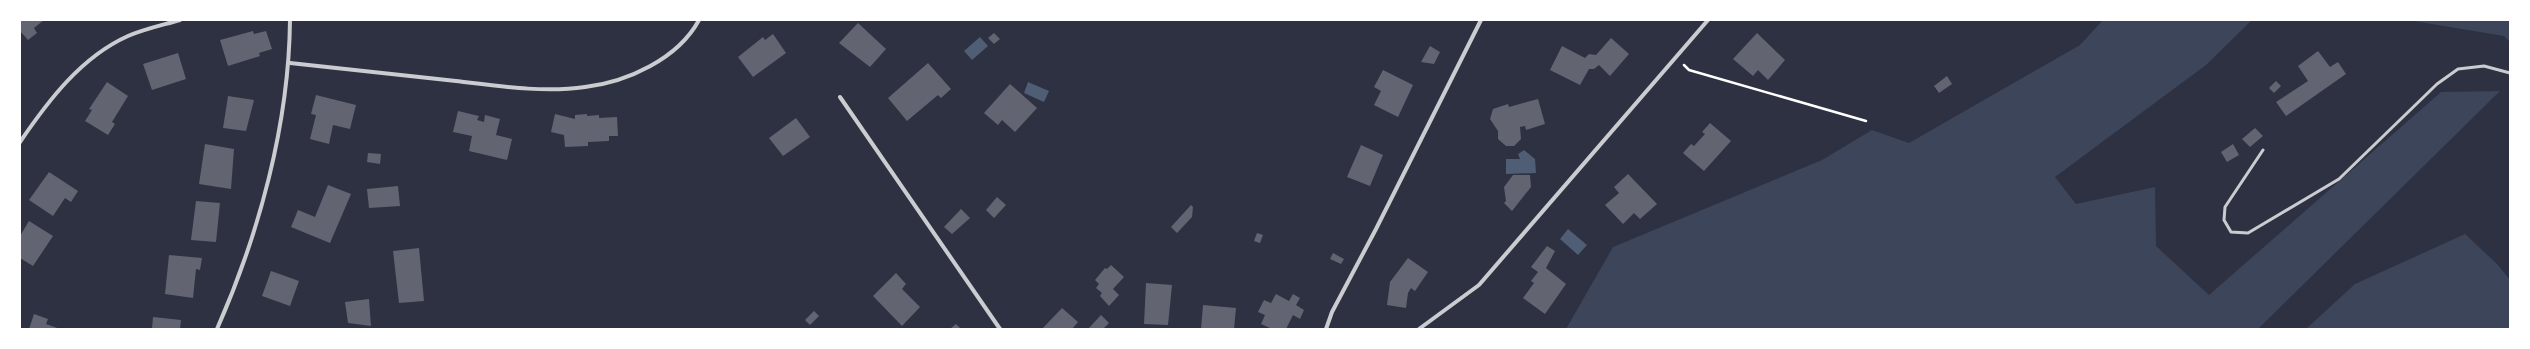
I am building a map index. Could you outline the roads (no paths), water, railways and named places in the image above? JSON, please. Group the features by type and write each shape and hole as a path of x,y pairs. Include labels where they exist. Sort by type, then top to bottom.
{"street":[{"path":"20,142 44,107 88,60 127,36 180,20"},
{"path":"217,329 265,198 290,63 290,20"},
{"path":"290,63 518,88 585,87 631,76 666,55 693,30 699,20"},
{"path":"1326,329 1332,312 1376,229 1481,20"},
{"path":"1419,329 1479,285 1708,20"},
{"path":"840,97 1000,329"}],"lane":[{"path":"2263,150 2226,207 2224,220 2231,232 2248,234 2339,179 2437,84 2458,69 2484,66 2510,73"}]}
